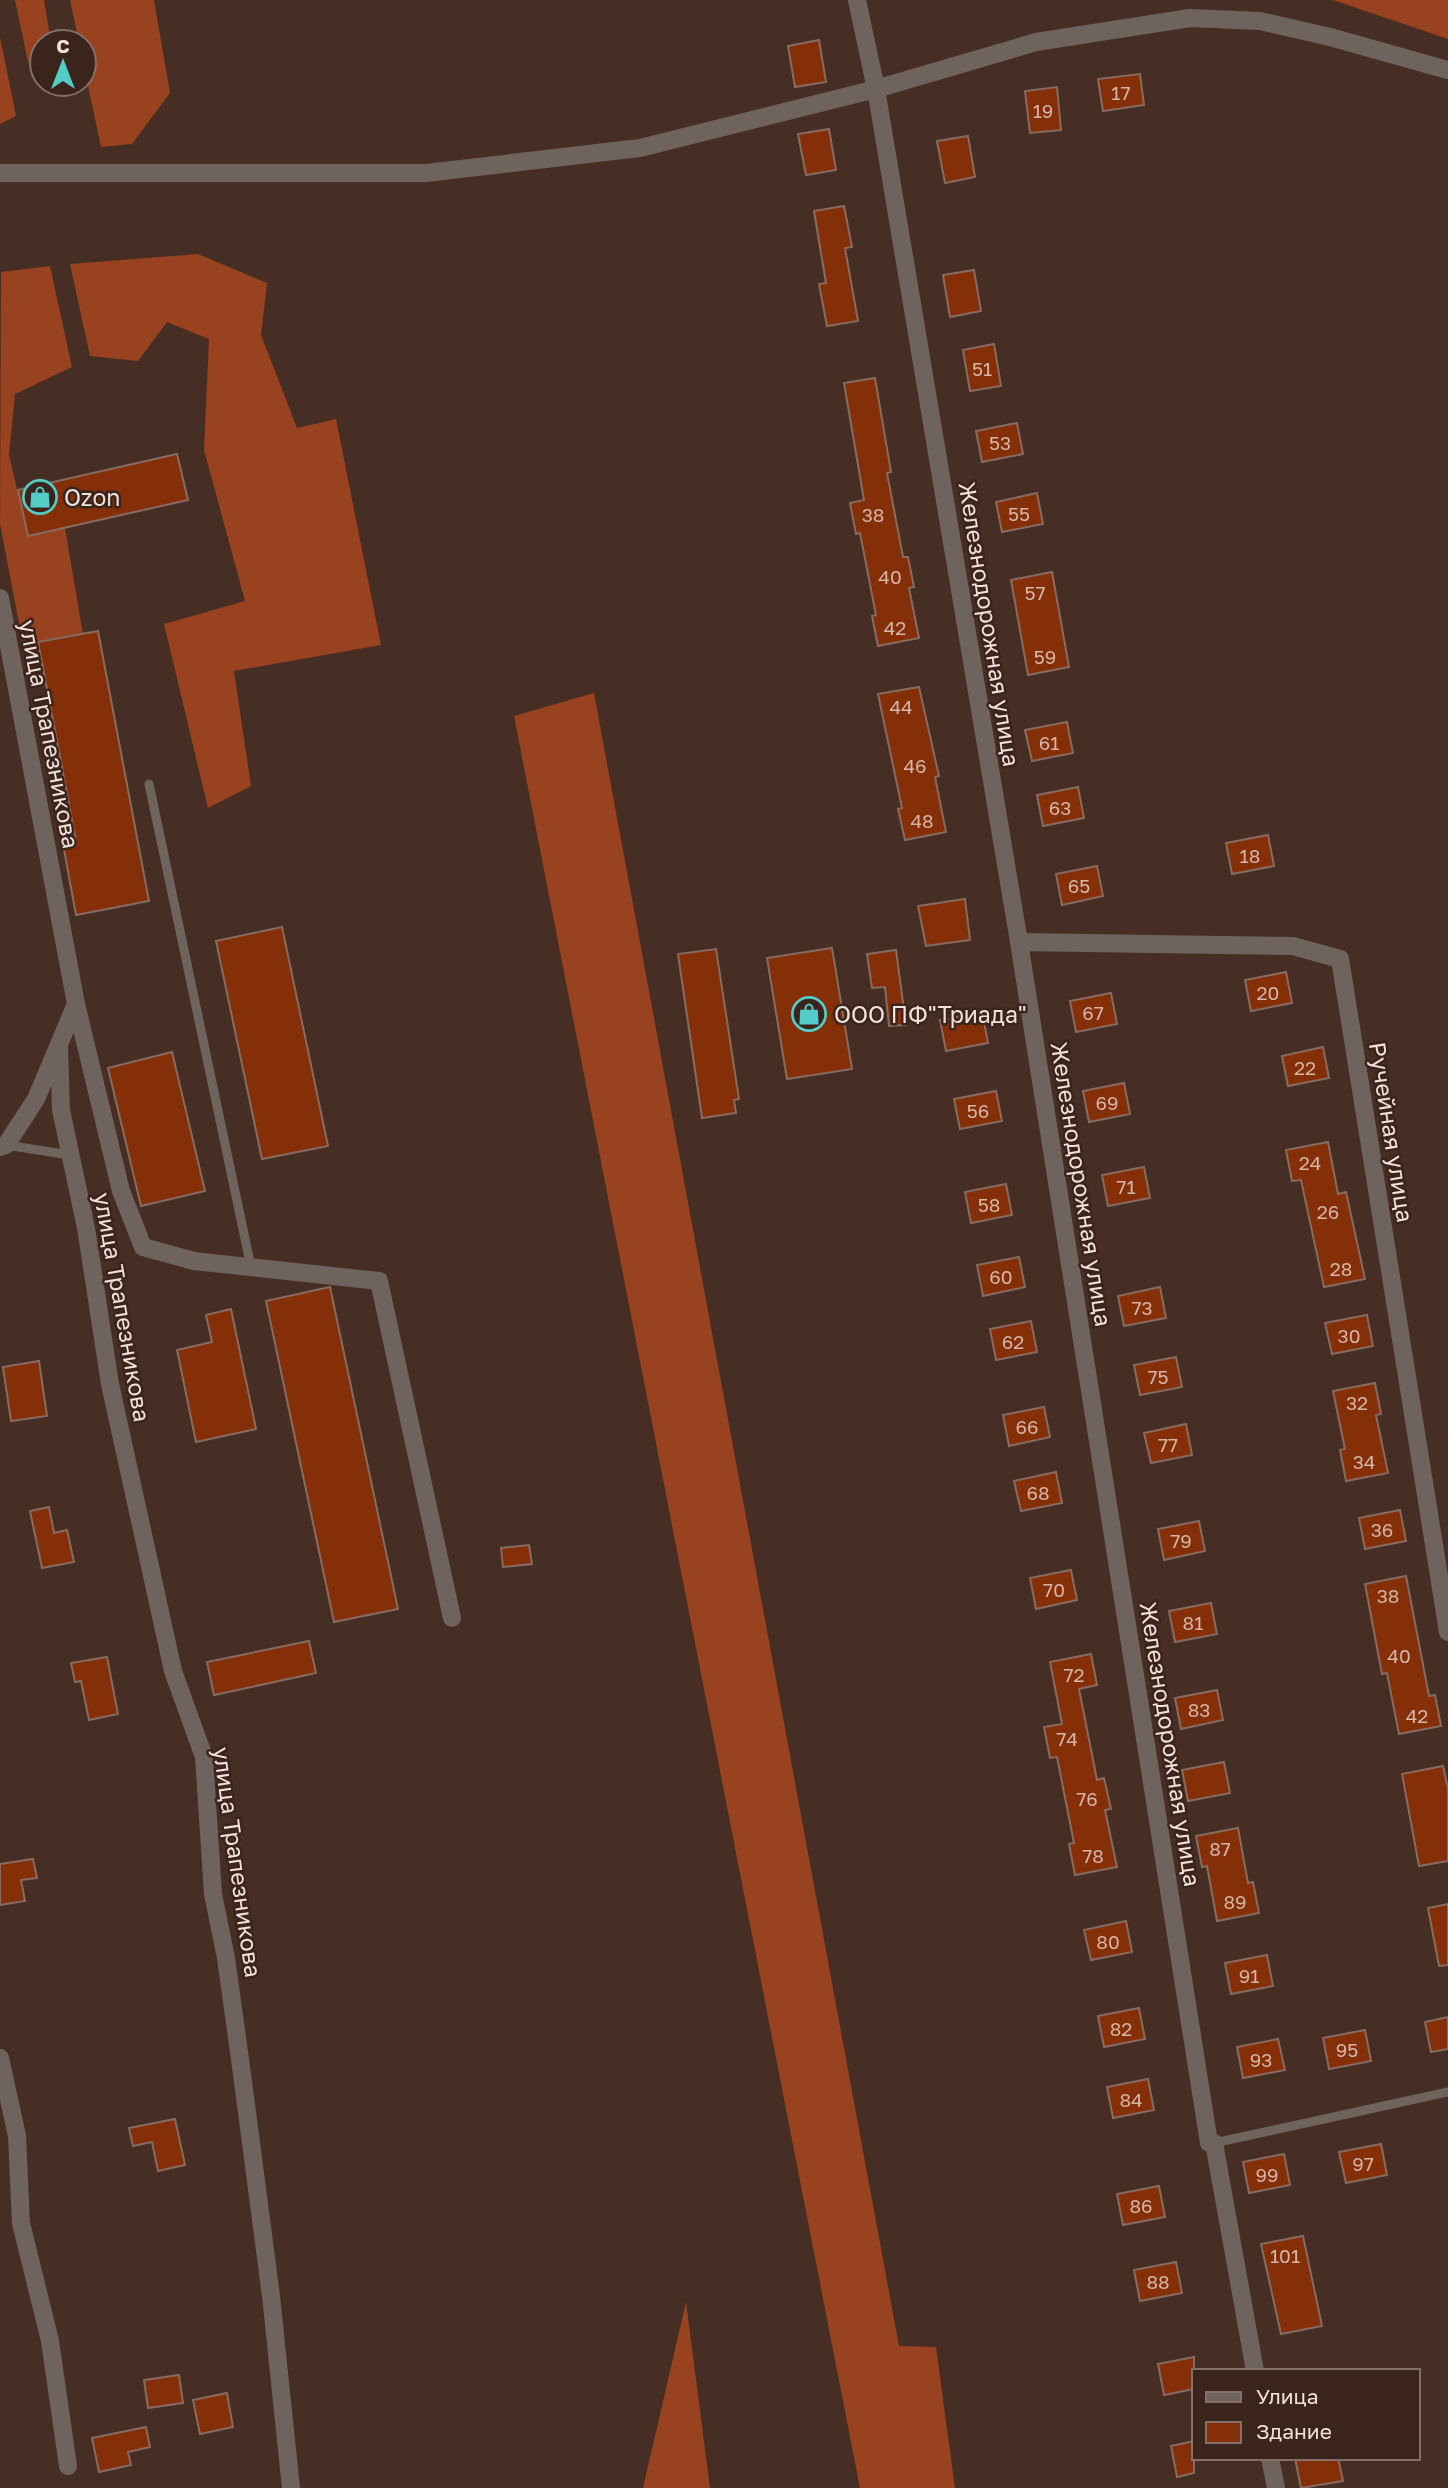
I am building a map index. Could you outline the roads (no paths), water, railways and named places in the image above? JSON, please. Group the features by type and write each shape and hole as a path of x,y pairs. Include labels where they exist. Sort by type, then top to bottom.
{"street":[{"name":"Железнодорожная улица","path":"857,0 876,89 1019,942 1209,2143 1214,2143 1255,2369"},
{"path":"0,173 426,173 640,148 876,89 1036,42 1190,18 1260,21 1330,37 1448,70"},
{"name":"улица Трапезникова","path":"0,598 76,1004 121,1191 143,1247 194,1261 251,1267"},
{"name":"Ручейная улица","path":"1019,942 1293,946 1340,959 1448,1632"},
{"path":"3,1146 36,1099 76,1004"},
{"name":"улица Трапезникова","path":"59,1045 61,1110 86,1228 110,1384 173,1671 204,1757 213,1894 226,1958 253,2157 291,2488"},
{"path":"251,1267 379,1282 452,1618"},
{"path":"0,2058 17,2136 21,2223 50,2341 68,2466"},
{"path":"1270,2460 1276,2488"}],"lane":[{"path":"149,784 251,1267"},
{"path":"3,1146 70,1155"},
{"path":"1214,2143 1448,2092"}],"place":[{"name":"Ozon","path":"40,497"},
{"name":"ООО ПФ\"Триада\"","path":"809,1014"}]}
